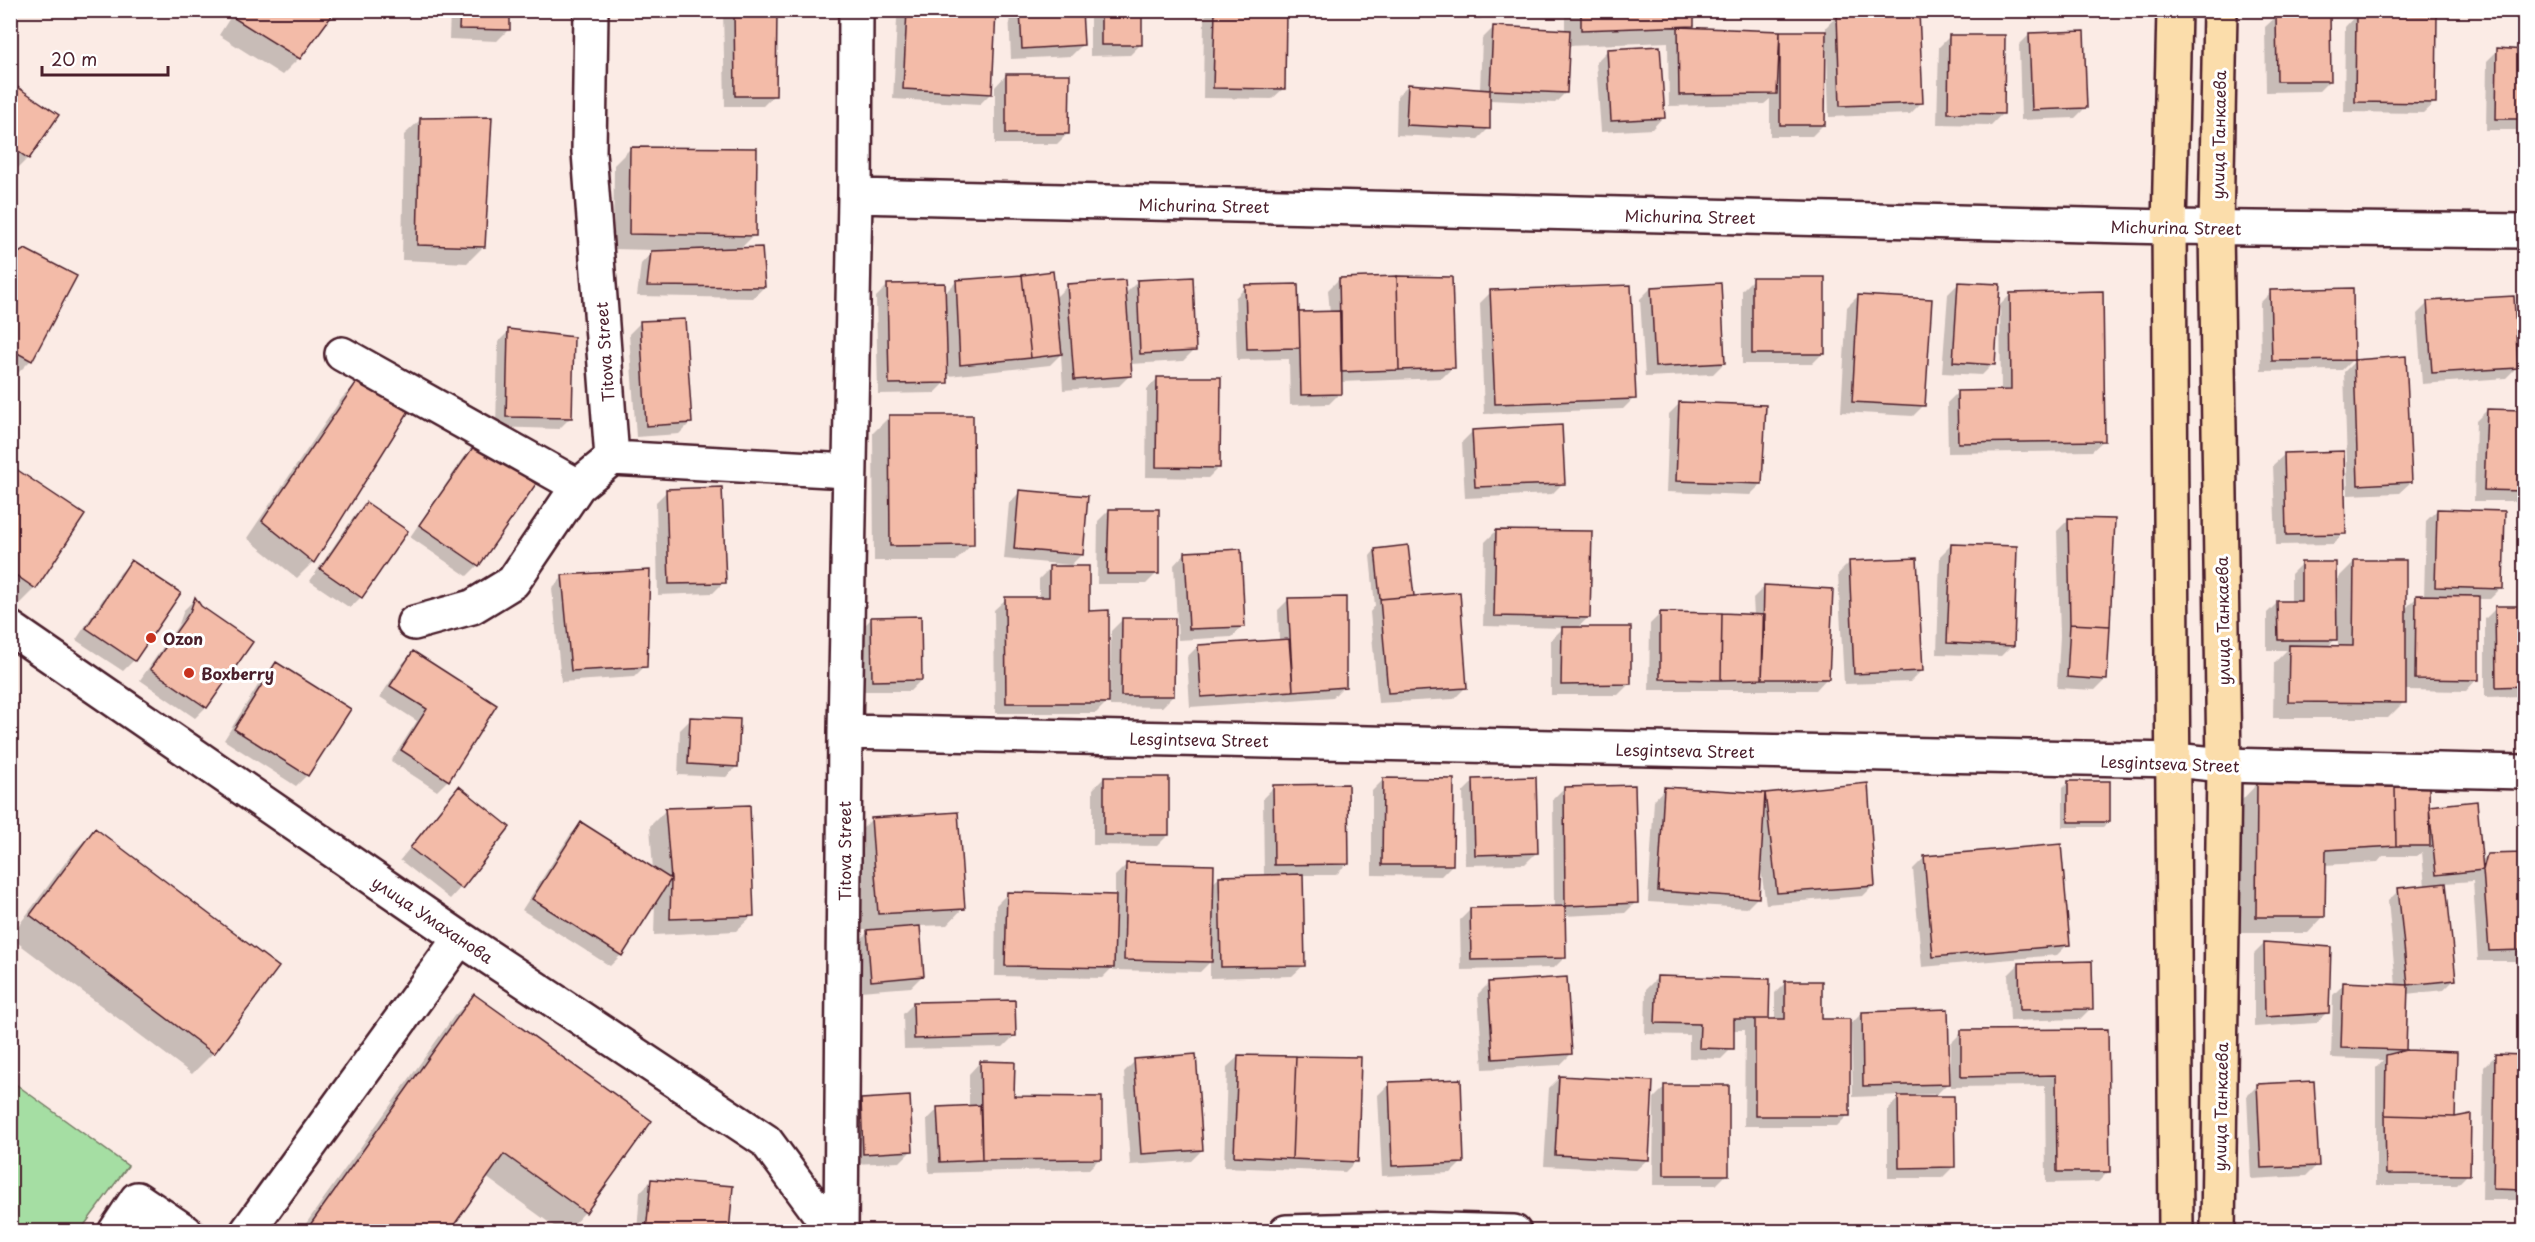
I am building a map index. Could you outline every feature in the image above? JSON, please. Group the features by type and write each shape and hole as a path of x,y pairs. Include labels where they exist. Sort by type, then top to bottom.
{"main road":[{"path":"2174,10 2169,227 2176,1232"},
{"name":"улица Танкаева","path":"2218,1232 2224,765 2216,228 2220,10"}],"street":[{"name":"Titova Street","path":"591,10 589,152 612,458"},
{"name":"Titova Street","path":"841,1232 844,732 855,196 856,10"},
{"name":"Michurina Street","path":"855,196 2216,228 2524,231"},
{"path":"342,354 578,486"},
{"path":"414,623 472,607 513,582 578,486 612,458 848,471"},
{"name":"улица Умаханова","path":"10,628 460,938 766,1141 833,1232"},
{"name":"Lesgintseva Street","path":"844,732 2174,760 2224,765 2524,772"},
{"path":"247,1232 460,938"},
{"path":"115,1232 137,1199 186,1232"},
{"path":"1286,1232 1408,1229 1514,1232"}],"green space":[{"path":"10,1080 128,1166 80,1231 11,1231"}],"building":[{"path":"239,10 336,10 300,59 234,18"},
{"path":"460,10 510,10 510,30 459,29"},
{"path":"734,10 777,10 776,96 735,96"},
{"path":"907,10 996,11 992,94 903,89"},
{"path":"1020,10 1082,10 1084,45 1022,49"},
{"path":"1101,10 1142,10 1142,45 1101,45"},
{"path":"1215,10 1286,10 1285,89 1213,88"},
{"path":"1581,10 1694,10 1694,26 1581,30"},
{"path":"1919,12 1923,103 1840,106 1837,15"},
{"path":"2330,14 2331,81 2277,81 2276,15"},
{"path":"2356,14 2437,15 2436,103 2355,102"},
{"path":"1493,26 1570,30 1567,93 1490,90"},
{"path":"1678,27 1780,31 1777,94 1679,95"},
{"path":"1780,31 1826,31 1825,125 1780,125"},
{"path":"2084,31 2087,108 2032,110 2029,33"},
{"path":"1949,35 2005,35 2004,114 1948,113"},
{"path":"1660,46 1665,118 1611,121 1607,49"},
{"path":"2497,48 2524,50 2524,119 2496,119"},
{"path":"1006,74 1070,74 1069,134 1006,134"},
{"path":"10,82 59,115 29,159 10,146"},
{"path":"1408,84 1490,90 1490,129 1406,125"},
{"path":"492,117 485,247 417,245 420,118"},
{"path":"630,147 757,148 756,236 629,234"},
{"path":"762,247 765,287 647,286 651,251"},
{"path":"25,249 77,276 32,361 10,349 10,258"},
{"path":"1053,271 1062,354 1031,358 1022,275"},
{"path":"1022,275 1031,358 960,365 956,280"},
{"path":"1397,276 1452,277 1455,368 1399,370"},
{"path":"1397,276 1399,370 1341,372 1339,278"},
{"path":"1193,277 1196,351 1140,354 1137,280"},
{"path":"1752,277 1825,277 1825,354 1752,354"},
{"path":"1125,280 1132,376 1074,380 1067,284"},
{"path":"1958,282 2000,284 1995,365 1953,362"},
{"path":"945,283 948,383 889,384 887,284"},
{"path":"1721,283 1725,363 1655,367 1651,287"},
{"path":"1298,284 1300,348 1247,349 1245,285"},
{"path":"1631,285 1636,399 1495,404 1490,290"},
{"path":"2353,288 2354,360 2272,361 2270,290"},
{"path":"2103,291 2105,441 1958,443 1957,391 2011,390 2010,293"},
{"path":"1858,295 1932,299 1925,406 1852,402"},
{"path":"2514,296 2518,368 2432,373 2427,301"},
{"path":"1341,311 1342,394 1301,395 1299,312"},
{"path":"685,319 692,423 646,426 640,321"},
{"path":"508,329 574,337 572,418 506,417"},
{"path":"2406,356 2412,482 2358,485 2354,360"},
{"path":"1157,377 1221,377 1220,468 1156,467"},
{"path":"358,380 409,411 314,563 262,521"},
{"path":"1679,402 1766,405 1762,484 1676,481"},
{"path":"2487,409 2524,410 2524,491 2484,490"},
{"path":"889,415 973,415 974,545 890,546"},
{"path":"1562,425 1565,484 1475,487 1472,430"},
{"path":"476,443 536,484 479,566 419,525"},
{"path":"2344,451 2346,534 2286,535 2284,453"},
{"path":"10,465 85,515 36,589 10,571"},
{"path":"722,487 726,583 669,584 666,489"},
{"path":"1019,490 1088,496 1083,555 1014,549"},
{"path":"366,502 408,531 362,598 320,569"},
{"path":"1109,509 1159,509 1159,574 1107,574"},
{"path":"2437,509 2505,511 2503,589 2435,587"},
{"path":"2068,518 2115,519 2110,626 2070,624"},
{"path":"1496,530 1592,531 1590,618 1494,616"},
{"path":"1951,544 2017,546 2014,646 1947,643"},
{"path":"1408,545 1414,596 1380,599 1375,549"},
{"path":"1241,549 1245,627 1189,629 1185,552"},
{"path":"1917,558 1923,671 1854,674 1849,561"},
{"path":"131,560 181,593 135,661 86,628"},
{"path":"2354,560 2406,560 2406,703 2288,702 2289,645 2353,646"},
{"path":"2301,562 2336,562 2337,640 2278,640 2277,601 2301,601"},
{"path":"1049,566 1089,566 1089,611 1109,610 1109,703 1006,703 1005,597 1049,597"},
{"path":"650,570 647,667 571,671 562,575"},
{"path":"1764,585 1833,589 1829,679 1762,679"},
{"path":"1460,592 1467,688 1388,693 1380,599"},
{"path":"2416,595 2479,596 2479,680 2415,679"},
{"path":"195,597 201,606 253,642 207,708 150,669 190,612"},
{"path":"1346,597 1346,687 1293,691 1288,598"},
{"path":"2495,606 2524,606 2524,686 2496,687"},
{"path":"1660,612 1722,613 1721,680 1660,679"},
{"path":"1722,613 1765,615 1762,679 1721,680"},
{"path":"921,616 922,680 872,681 871,617"},
{"path":"1122,618 1175,618 1174,696 1121,696"},
{"path":"2070,624 2110,626 2107,680 2067,677"},
{"path":"1562,627 1631,627 1631,684 1561,685"},
{"path":"1289,639 1293,691 1201,697 1198,645"},
{"path":"413,651 497,705 449,781 401,750 427,709 390,686"},
{"path":"276,662 351,709 308,776 234,729"},
{"path":"690,717 740,719 738,767 688,764"},
{"path":"1104,777 1169,777 1169,835 1104,835"},
{"path":"1536,777 1538,853 1475,855 1473,779"},
{"path":"1383,778 1454,779 1453,865 1382,865"},
{"path":"2068,781 2110,781 2110,822 2068,822"},
{"path":"1868,783 1875,886 1777,893 1765,793"},
{"path":"2257,783 2395,787 2396,846 2326,850 2325,917 2256,917"},
{"path":"1348,784 1349,864 1274,865 1273,785"},
{"path":"1635,785 1638,903 1565,906 1564,787"},
{"path":"459,786 510,827 462,889 410,848"},
{"path":"1664,787 1765,793 1759,898 1658,891"},
{"path":"2395,787 2429,787 2430,846 2396,846"},
{"path":"2477,801 2483,870 2436,875 2429,806"},
{"path":"750,805 754,916 670,919 671,879 665,808"},
{"path":"958,812 965,909 878,914 871,818"},
{"path":"581,822 671,879 622,956 532,899"},
{"path":"95,828 279,967 214,1054 30,915"},
{"path":"2061,844 2070,945 1933,957 1924,856"},
{"path":"2524,853 2524,950 2489,951 2483,870 2487,854"},
{"path":"1126,863 1214,865 1212,962 1124,960"},
{"path":"1303,874 1305,966 1221,967 1219,876"},
{"path":"2446,883 2456,980 2408,985 2398,888"},
{"path":"1007,892 1116,895 1114,968 1005,966"},
{"path":"1565,906 1566,958 1471,960 1470,908"},
{"path":"920,926 924,976 871,981 867,930"},
{"path":"2264,942 2331,947 2329,1013 2265,1017"},
{"path":"2092,961 2093,1009 2020,1010 2019,963"},
{"path":"1657,976 1770,979 1769,1019 1734,1019 1734,1049 1699,1048 1700,1024 1655,1023"},
{"path":"1567,977 1572,1054 1493,1059 1488,982"},
{"path":"1785,981 1822,981 1822,1019 1850,1019 1850,1116 1755,1116 1755,1019 1785,1019"},
{"path":"2343,982 2408,985 2406,1050 2341,1048"},
{"path":"474,994 652,1121 586,1213 504,1154 449,1232 305,1232"},
{"path":"1015,1000 1016,1036 914,1039 913,1002"},
{"path":"1948,1009 1950,1084 1863,1086 1862,1012"},
{"path":"2108,1029 2110,1172 2057,1172 2056,1075 1961,1077 1961,1030"},
{"path":"2406,1050 2457,1052 2455,1117 2385,1115 2386,1055"},
{"path":"1196,1054 1203,1150 1141,1154 1134,1059"},
{"path":"2495,1054 2524,1055 2524,1190 2493,1189"},
{"path":"1238,1055 1296,1056 1292,1159 1234,1156"},
{"path":"1296,1056 1361,1057 1358,1162 1292,1159"},
{"path":"980,1061 1015,1062 1014,1096 1102,1097 1102,1159 982,1160"},
{"path":"1559,1076 1653,1081 1649,1160 1555,1155"},
{"path":"1461,1079 1464,1163 1392,1166 1389,1082"},
{"path":"2314,1081 2319,1166 2261,1168 2257,1084"},
{"path":"1664,1085 1729,1085 1729,1175 1664,1175"},
{"path":"910,1096 913,1151 863,1154 861,1099"},
{"path":"1898,1096 1954,1096 1955,1167 1899,1168"},
{"path":"980,1105 982,1160 940,1162 937,1107"},
{"path":"2471,1114 2470,1175 2386,1174 2385,1115 2455,1117"},
{"path":"651,1179 733,1186 729,1232 646,1232"}],"place":[{"name":"Ozon","path":"151,638"},
{"name":"Boxberry","path":"189,673"}]}
